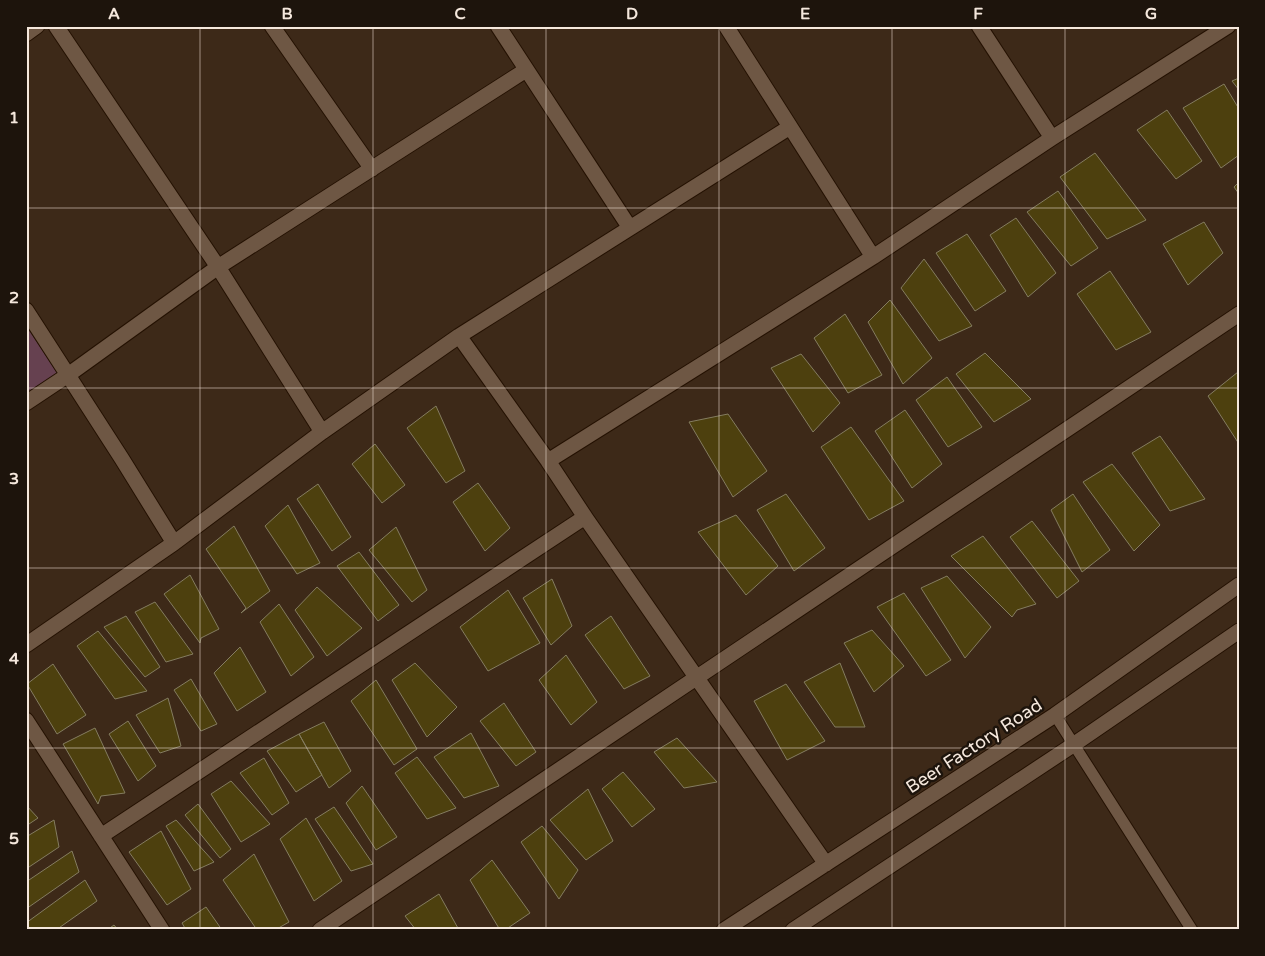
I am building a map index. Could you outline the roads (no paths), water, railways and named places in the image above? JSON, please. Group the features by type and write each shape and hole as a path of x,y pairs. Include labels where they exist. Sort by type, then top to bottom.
{"street":[{"path":"26,34 37,26"},
{"path":"56,26 218,267 322,432"},
{"path":"272,26 372,168"},
{"path":"498,26 630,228"},
{"path":"726,26 873,257"},
{"path":"979,26 1052,138"},
{"path":"548,461 873,257 1052,138 1228,26"},
{"path":"26,403 218,267 526,70"},
{"path":"26,645 174,544 322,432 459,336 790,126"},
{"path":"26,310 174,544"},
{"path":"320,930 1239,314"},
{"path":"459,336 548,461 826,864"},
{"path":"101,836 585,517"},
{"name":"Beer Factory Road","path":"724,930 1055,715 1239,585"},
{"path":"793,930 1073,745 1239,631"},
{"path":"26,720 162,930"}],"lane":[{"path":"1055,715 1192,930"}]}
